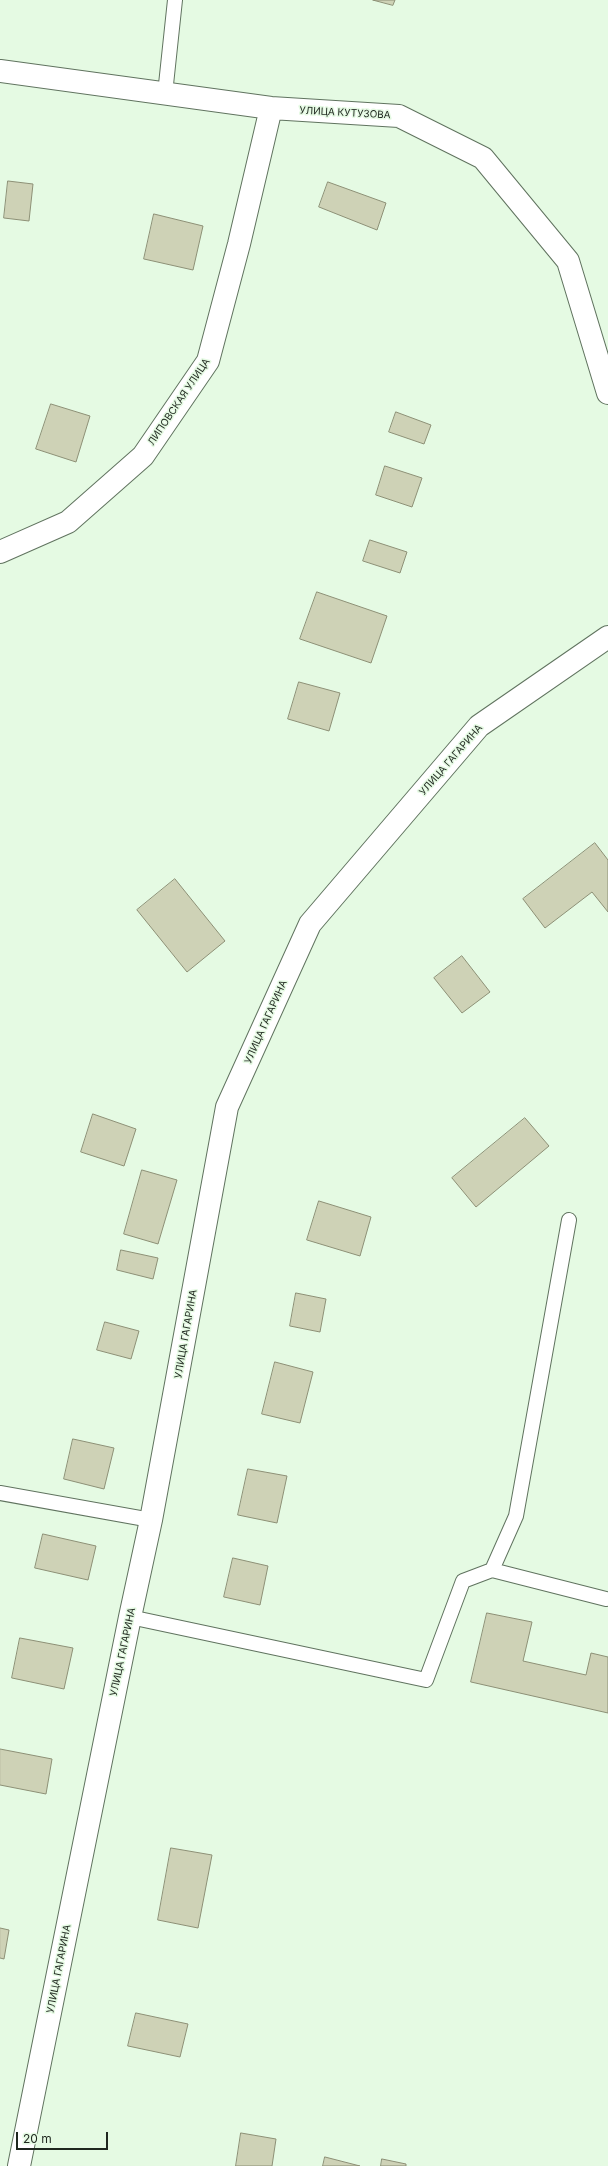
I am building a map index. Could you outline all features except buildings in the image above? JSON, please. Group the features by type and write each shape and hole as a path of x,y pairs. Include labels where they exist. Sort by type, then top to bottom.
{"street":[{"name":"УЛИЦА КУТУЗОВА","path":"0,71 271,108 399,116 483,158 568,261 608,393"},
{"name":"ЛИПОВСКАЯ УЛИЦА","path":"0,552 68,522 143,456 208,361 239,244 271,108"},
{"name":"УЛИЦА ГАГАРИНА","path":"19,2166 130,1617 152,1520 227,1108 310,924 479,726 608,637"}],"lane":[{"path":"165,94 175,0"},
{"path":"492,1570 516,1516 570,1220"},
{"path":"0,1493 152,1520"},
{"path":"130,1617 426,1680 463,1581 492,1570 606,1599"}]}
